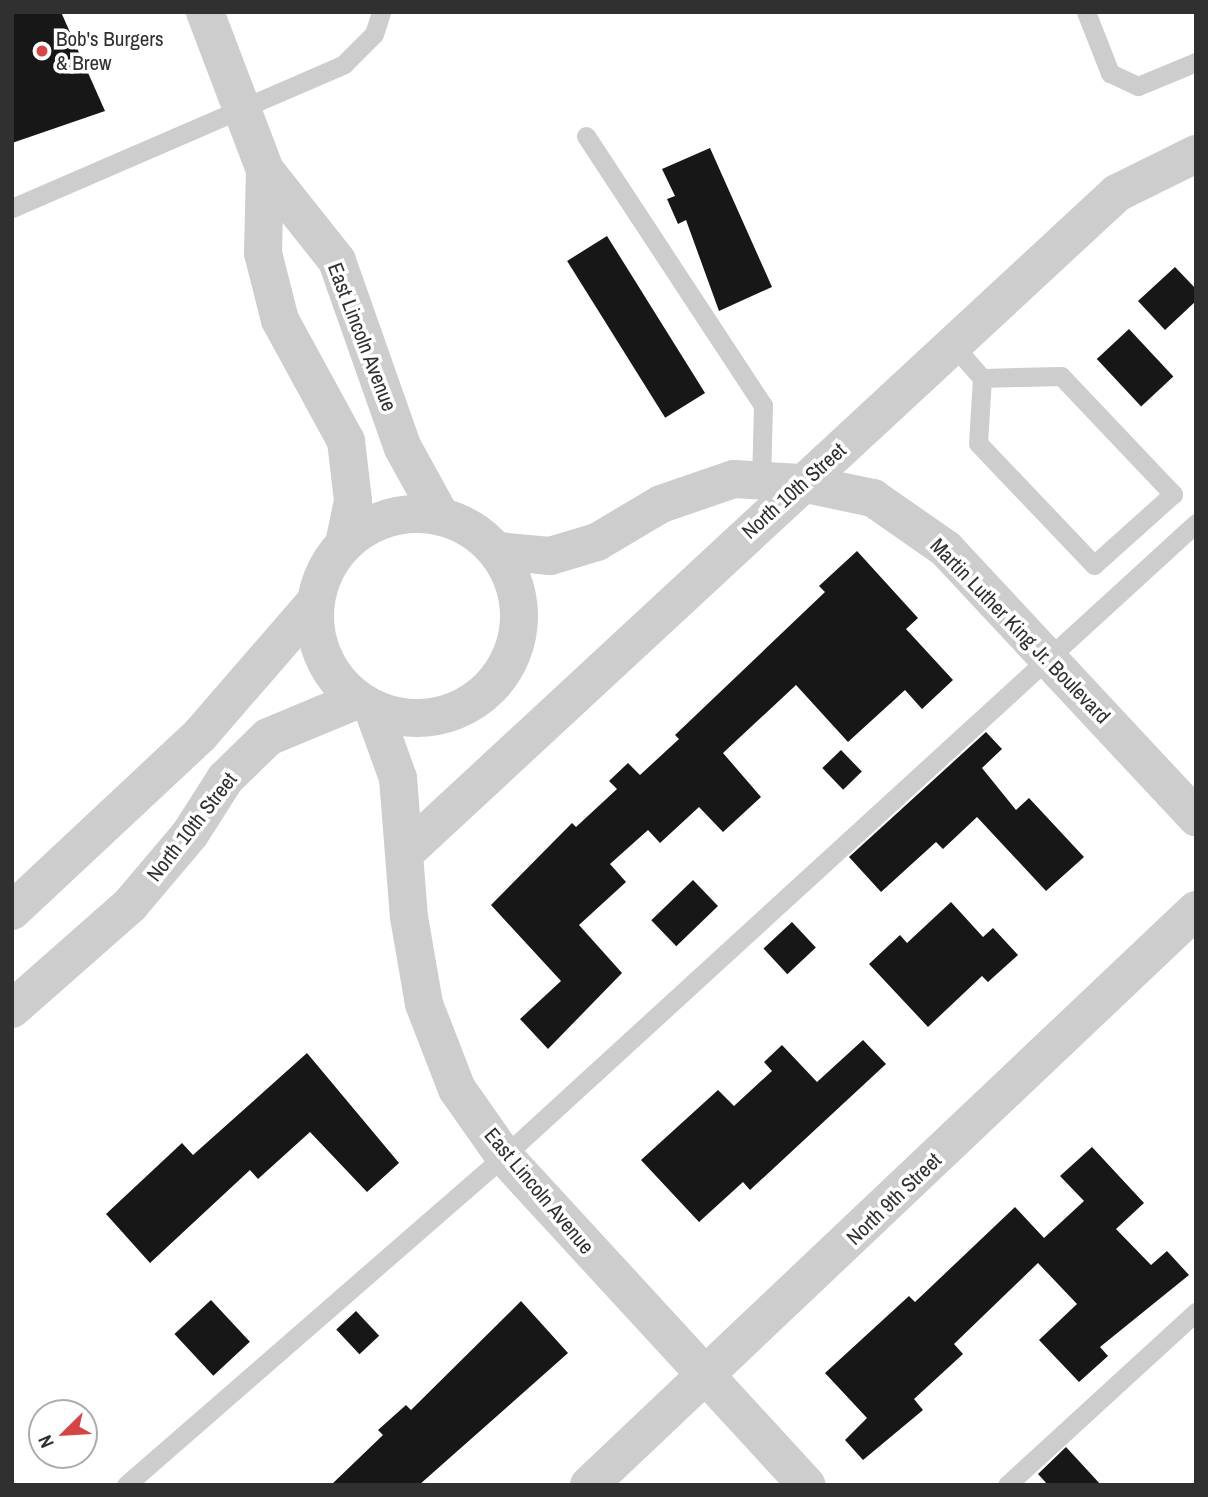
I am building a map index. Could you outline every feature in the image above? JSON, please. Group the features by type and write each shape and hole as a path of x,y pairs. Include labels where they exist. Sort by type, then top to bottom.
{"street":[{"name":"East Lincoln Avenue","path":"205,12 265,170 337,261 403,448 440,515"},
{"name":"North 10th Street","path":"408,850 1117,192 1196,154"},
{"name":"East Lincoln Avenue","path":"265,170 263,253 280,320 346,442 353,501 344,544"},
{"name":"Martin Luther King Jr. Boulevard","path":"498,551 550,556 597,541 661,504 734,479 801,483 873,498 936,542 1051,659 1196,817"},
{"path":"12,911 191,744 316,601 344,544 372,524 405,514 440,515 472,528 498,551 515,582 521,616 515,650 498,680 473,704 441,717 406,719 365,705 323,656 316,601"},
{"name":"East Lincoln Avenue","path":"365,705 398,778 408,850 409,917 424,1004 457,1089 504,1156 705,1379 807,1485"},
{"name":"North 10th Street","path":"12,1009 130,905 190,834 225,779 268,737 365,705"},
{"name":"North 9th Street","path":"589,1485 705,1379 1196,910"}],"lane":[{"path":"12,208 344,64 374,34 382,12"},
{"path":"1086,12 1110,73 1138,86 1196,62"},
{"path":"586,136 763,405 761,480"},
{"path":"953,345 982,379 978,443 1094,565 1173,494 1061,376 982,379"},
{"path":"126,1485 504,1156 1051,659 1196,523"},
{"path":"1007,1485 1196,1312"}],"building":[{"path":"12,12 61,12 105,111 12,143"},
{"path":"710,148 772,287 719,311 686,220 678,224 667,199 675,196 662,169"},
{"path":"607,236 705,393 665,418 567,261"},
{"path":"1175,267 1196,289 1196,301 1165,330 1138,301"},
{"path":"1129,329 1173,377 1141,407 1097,359"},
{"path":"857,551 918,618 906,629 953,680 922,709 905,690 848,742 796,685 723,753 761,797 723,832 699,807 660,843 648,830 610,864 626,882 579,925 622,973 548,1049 520,1019 561,981 491,905 572,823 576,827 617,789 609,781 628,763 640,775 679,739 675,735 825,592 819,586"},
{"path":"986,732 1002,749 982,768 1016,810 1029,798 1084,857 1046,891 977,817 943,849 936,842 881,892 849,857"},
{"path":"841,750 862,772 843,790 822,768"},
{"path":"693,880 718,906 676,946 651,920"},
{"path":"951,902 983,937 993,928 1018,955 988,982 982,976 928,1027 869,964 900,935 907,943"},
{"path":"792,922 816,948 787,974 763,949"},
{"path":"863,1040 886,1064 750,1190 743,1182 699,1222 641,1160 718,1090 734,1106 772,1071 764,1062 782,1045 817,1082"},
{"path":"307,1053 399,1163 367,1192 310,1132 258,1179 250,1170 150,1263 106,1214 182,1143 193,1155"},
{"path":"1092,1147 1144,1203 1116,1229 1151,1265 1167,1251 1189,1275 1100,1347 1108,1356 1079,1382 1039,1340 1077,1304 1038,1263 954,1344 963,1354 914,1399 923,1410 863,1460 845,1440 867,1418 825,1373 909,1296 915,1302 1015,1207 1044,1238 1084,1201 1060,1176"},
{"path":"211,1300 250,1342 213,1376 174,1334"},
{"path":"521,1301 568,1353 419,1485 331,1485 383,1435 378,1430 406,1405 411,1410"},
{"path":"356,1311 379,1336 359,1354 336,1329"},
{"path":"1066,1447 1101,1485 1048,1485 1038,1474"}],"place":[{"name":"Bob's Burgers & Brew","path":"42,51"}]}
